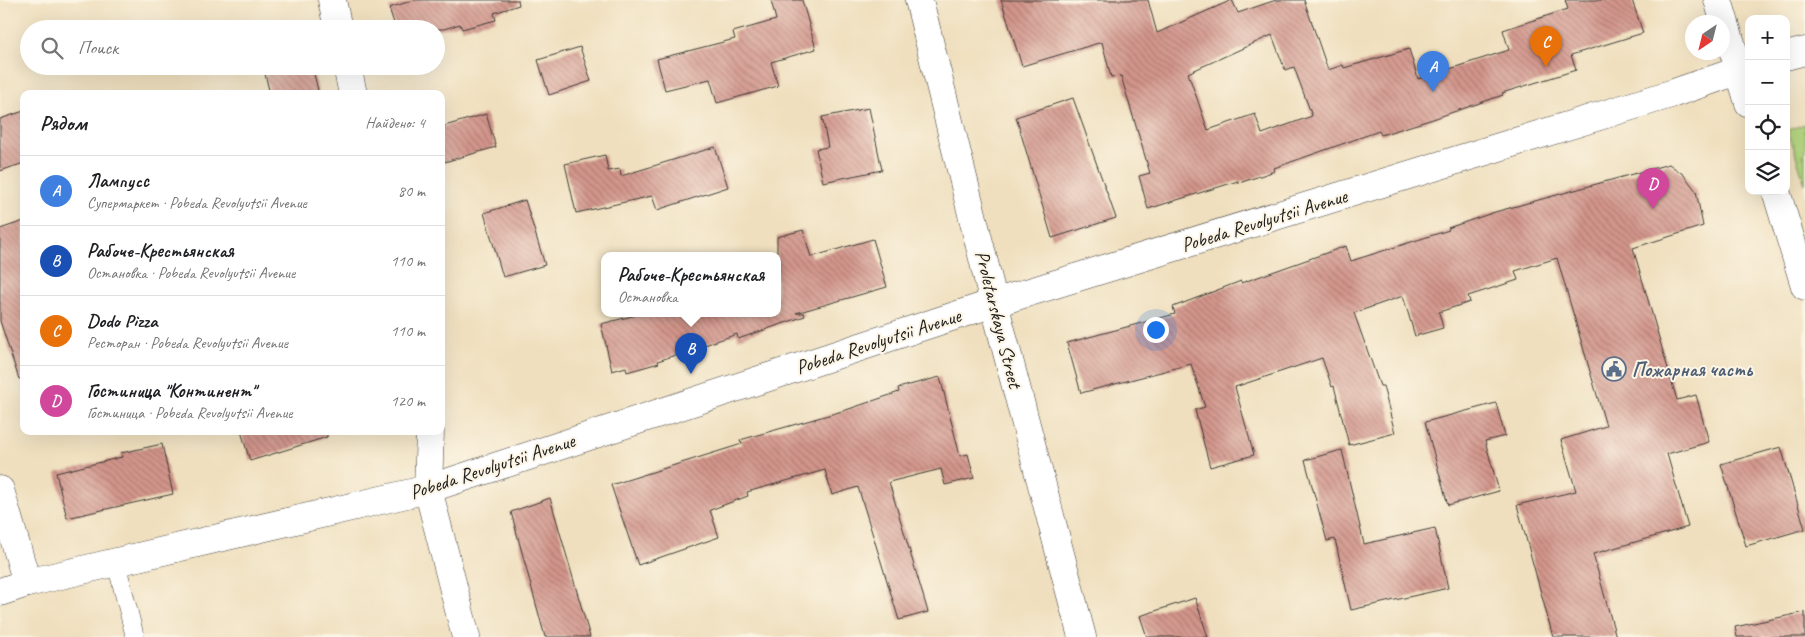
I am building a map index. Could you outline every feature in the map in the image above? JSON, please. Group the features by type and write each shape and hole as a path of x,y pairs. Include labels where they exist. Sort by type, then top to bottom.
{"main road":[{"path":"332,0 336,20"},
{"name":"Proletarskaya Street","path":"919,0 994,303 1082,637"},
{"path":"1718,0 1744,68"},
{"path":"1790,55 1805,51"},
{"name":"Pobeda Revolyutsii Avenue","path":"0,592 27,583 428,489 994,303 1665,96 1744,68"},
{"path":"349,75 352,90"},
{"path":"1777,195 1805,286"},
{"path":"430,435 428,489 466,637"},
{"path":"0,490 27,583"}],"lane":[{"path":"116,562 135,637"}],"green space":[{"path":"1805,124 1805,184 1790,136 1790,129"}],"building":[{"path":"414,0 518,0 519,5 494,13 496,20 462,29 460,24 445,29 445,20 393,20 389,8"},
{"path":"771,0 802,0 816,49 771,62 778,86 717,103 710,79 665,90 657,59 735,39 733,32 776,20"},
{"path":"1001,0 1148,0 1157,33 1232,0 1238,13 1276,0 1304,0 1328,70 1343,65 1344,68 1409,49 1418,79 1509,50 1503,30 1568,9 1565,0 1632,0 1643,33 1571,55 1576,70 1502,93 1503,95 1430,120 1381,135 1379,131 1274,168 1275,171 1239,183 1238,181 1148,209 1139,176 1150,173 1121,76 1111,77 1102,42 1022,66","holes":["1272,35 1285,70 1294,67 1312,116 1262,134 1255,114 1208,130 1188,73"]},
{"path":"580,47 591,81 549,95 538,60"},
{"path":"265,75 314,75 318,90 269,90"},
{"path":"1073,98 1116,218 1052,238 1016,117"},
{"path":"869,108 882,170 823,182 816,149 828,147 822,117"},
{"path":"20,112 20,164 0,171 0,119"},
{"path":"486,114 496,147 445,162 445,126"},
{"path":"715,147 728,187 657,210 652,196 576,213 565,164 605,155 608,171 620,169 621,176"},
{"path":"1669,164 1684,175 1696,191 1703,226 1633,248 1677,400 1696,395 1709,442 1667,454 1688,527 1593,554 1616,637 1553,637 1517,505 1576,491 1561,440 1606,426 1557,258 1515,271 1518,280 1468,296 1470,302 1439,312 1443,328 1415,336 1403,296 1354,313 1380,386 1383,386 1395,433 1349,445 1334,386 1332,387 1322,358 1235,387 1254,455 1210,467 1195,410 1205,407 1191,364 1081,393 1067,343 1175,314 1173,307 1241,281 1241,283 1346,246 1351,261 1449,230 1448,228 1495,212"},
{"path":"525,200 545,265 503,277 484,213"},
{"path":"20,222 19,379 0,321 0,229"},
{"path":"803,230 811,257 873,239 887,287 796,313 804,313 805,316 738,339 737,334 658,361 659,363 627,372 626,367 612,371 601,324 628,317 781,317 781,252 777,252 777,237"},
{"path":"940,377 960,456 968,454 974,478 945,485 941,469 889,482 928,612 899,620 858,487 832,495 825,470 747,492 748,496 710,510 719,537 638,565 611,485 742,444 740,440 846,410 899,392 898,388"},
{"path":"1496,403 1505,436 1485,441 1499,491 1448,505 1425,422"},
{"path":"242,435 327,435 327,437 250,461"},
{"path":"162,444 173,494 67,518 56,473 122,457 121,453"},
{"path":"1781,447 1805,529 1746,546 1721,464"},
{"path":"1342,450 1364,544 1435,528 1448,588 1351,610 1335,539 1327,541 1305,460"},
{"path":"550,498 590,637 545,637 511,512"},
{"path":"1195,598 1208,637 1147,637 1140,616"},
{"path":"1805,612 1805,637 1737,637 1735,627"}],"place":[{"name":"Dodo Pizza","path":"1546,67"},
{"name":"Лампусс","path":"1433,92"},
{"name":"Гостиница \"Континент\"","path":"1653,209"},
{"name":"Пожарная часть","path":"1614,369"},
{"name":"Рабоче-Крестьянская","path":"691,374"}]}
